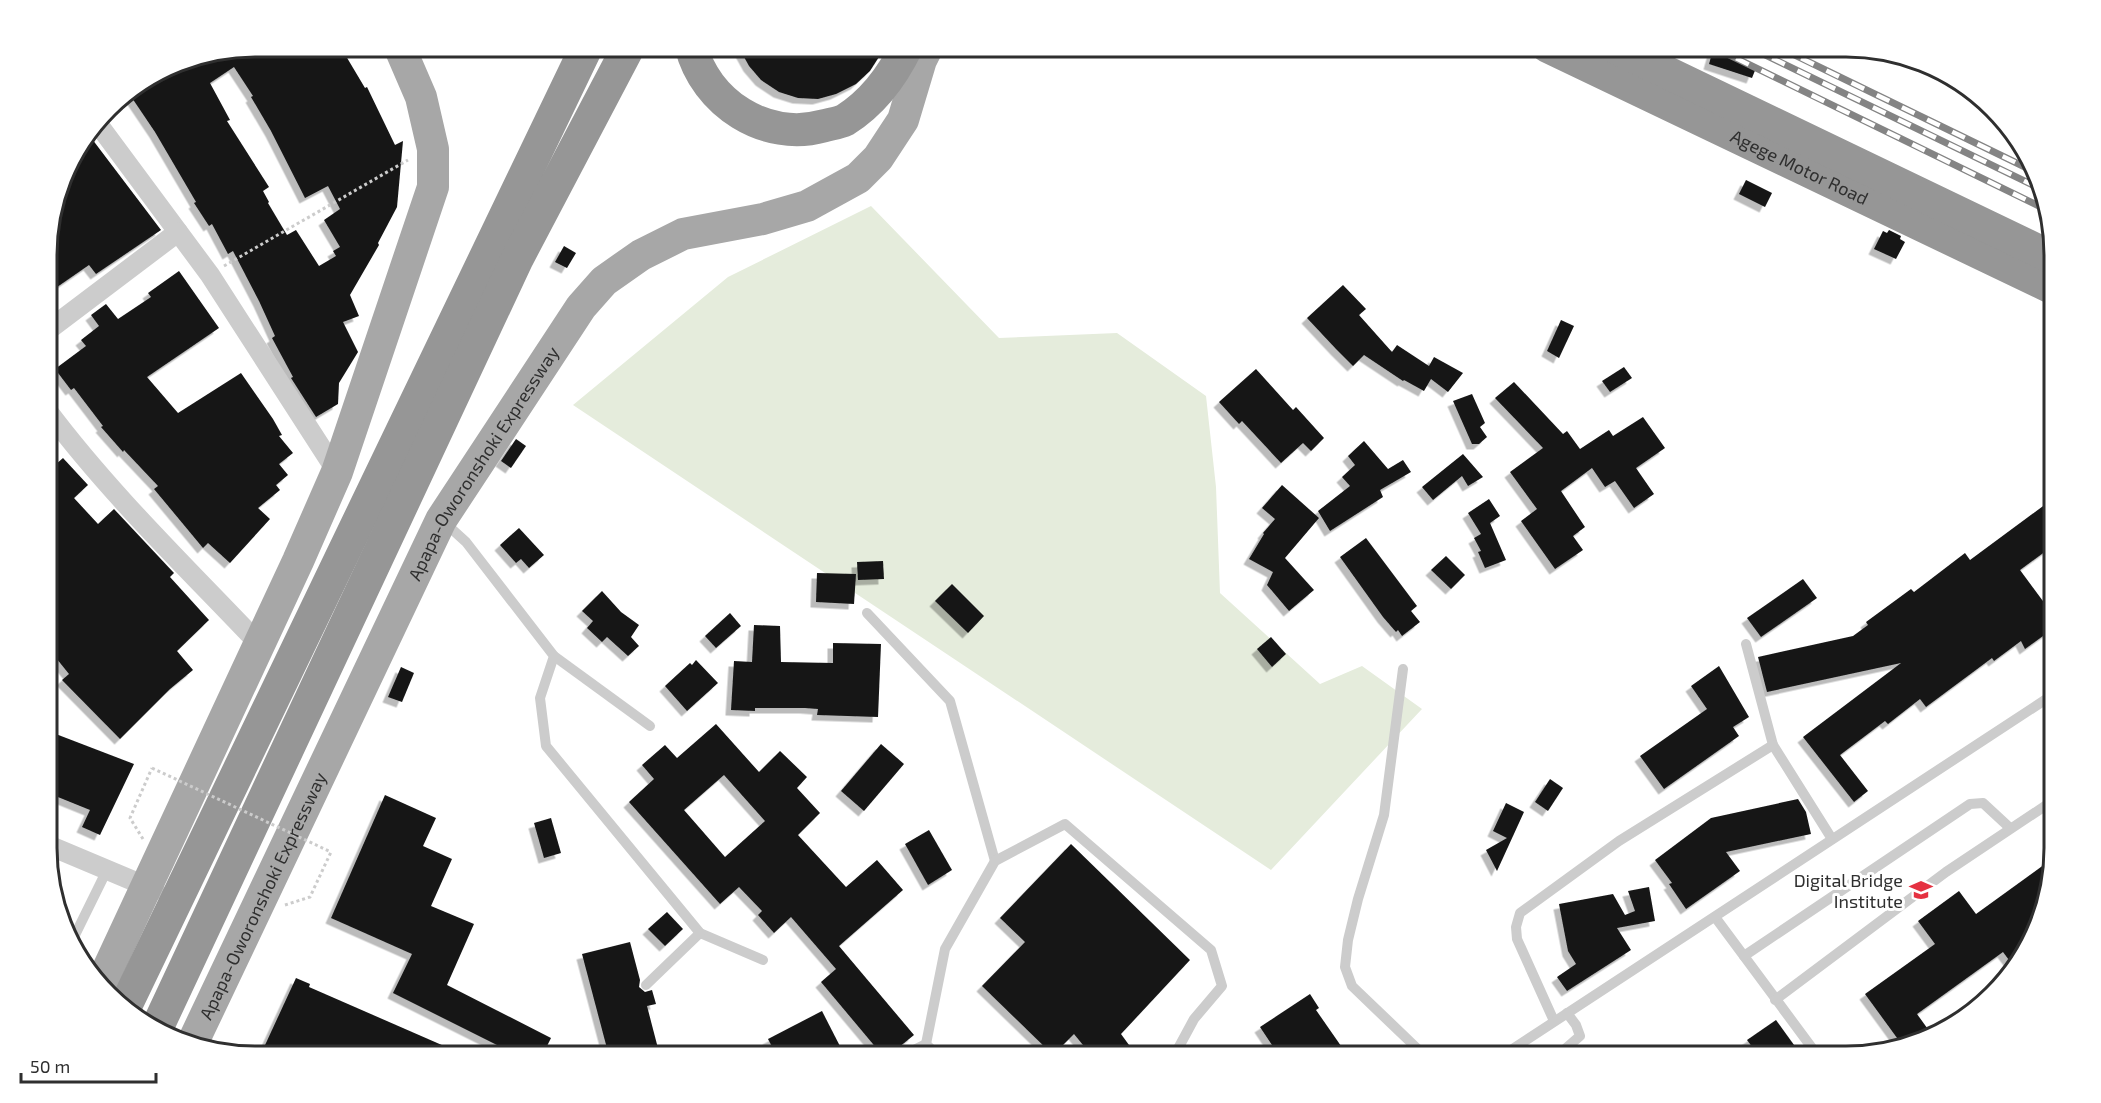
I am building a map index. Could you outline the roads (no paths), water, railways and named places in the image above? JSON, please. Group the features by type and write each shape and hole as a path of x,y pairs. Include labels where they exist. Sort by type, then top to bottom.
{"highway":[{"path":"128,1000 582,57"},
{"path":"160,1022 517,259 623,57"},
{"path":"695,57 710,85 731,108 754,120 782,130 812,129 844,120 873,96 895,70 902,57"},
{"name":"Agege Motor Road","path":"1570,57 2044,284"},
{"name":"Agege Motor Road","path":"1635,57 2044,254"}],"main road":[{"path":"105,976 298,561 337,472 433,187 434,149 421,97 404,57"},
{"name":"Apapa-Oworonshoki Expressway","path":"195,1037 441,520 581,307 604,281 641,255 683,234 763,219 807,206 858,178 878,158 903,120 922,57"}],"street":[{"path":"102,129 210,275 337,472"},
{"path":"57,323 178,232"},
{"path":"57,423 140,519 259,644"},
{"path":"57,848 177,899"}],"lane":[{"path":"441,520 466,543 554,656 650,726"},
{"path":"867,613 950,701 995,861"},
{"path":"1746,644 1773,746 1832,839"},
{"path":"554,656 540,698 546,746 700,933 763,960"},
{"path":"1403,669 1384,815 1358,900 1348,940 1345,967 1352,986 1415,1046"},
{"path":"1517,1046 2044,701"},
{"path":"1554,1021 1517,939 1516,927 1520,913 1619,842 1773,746"},
{"path":"1744,956 1970,804 1983,803 2010,828"},
{"path":"1775,1000 1946,872 2044,806"},
{"path":"922,1046 926,1044 945,949 995,861 1065,824 1210,950 1222,986 1194,1020 1180,1046"},
{"path":"76,932 107,870"},
{"path":"1715,917 1810,1046"},
{"path":"646,985 700,933"},
{"path":"1567,1012 1580,1036 1568,1046"}],"railway":[{"path":"1734,57 2037,205"},
{"path":"1770,57 2031,184"},
{"path":"1799,57 2022,166"}],"place":[{"name":"Digital Bridge Institute","path":"1921,890"}]}
